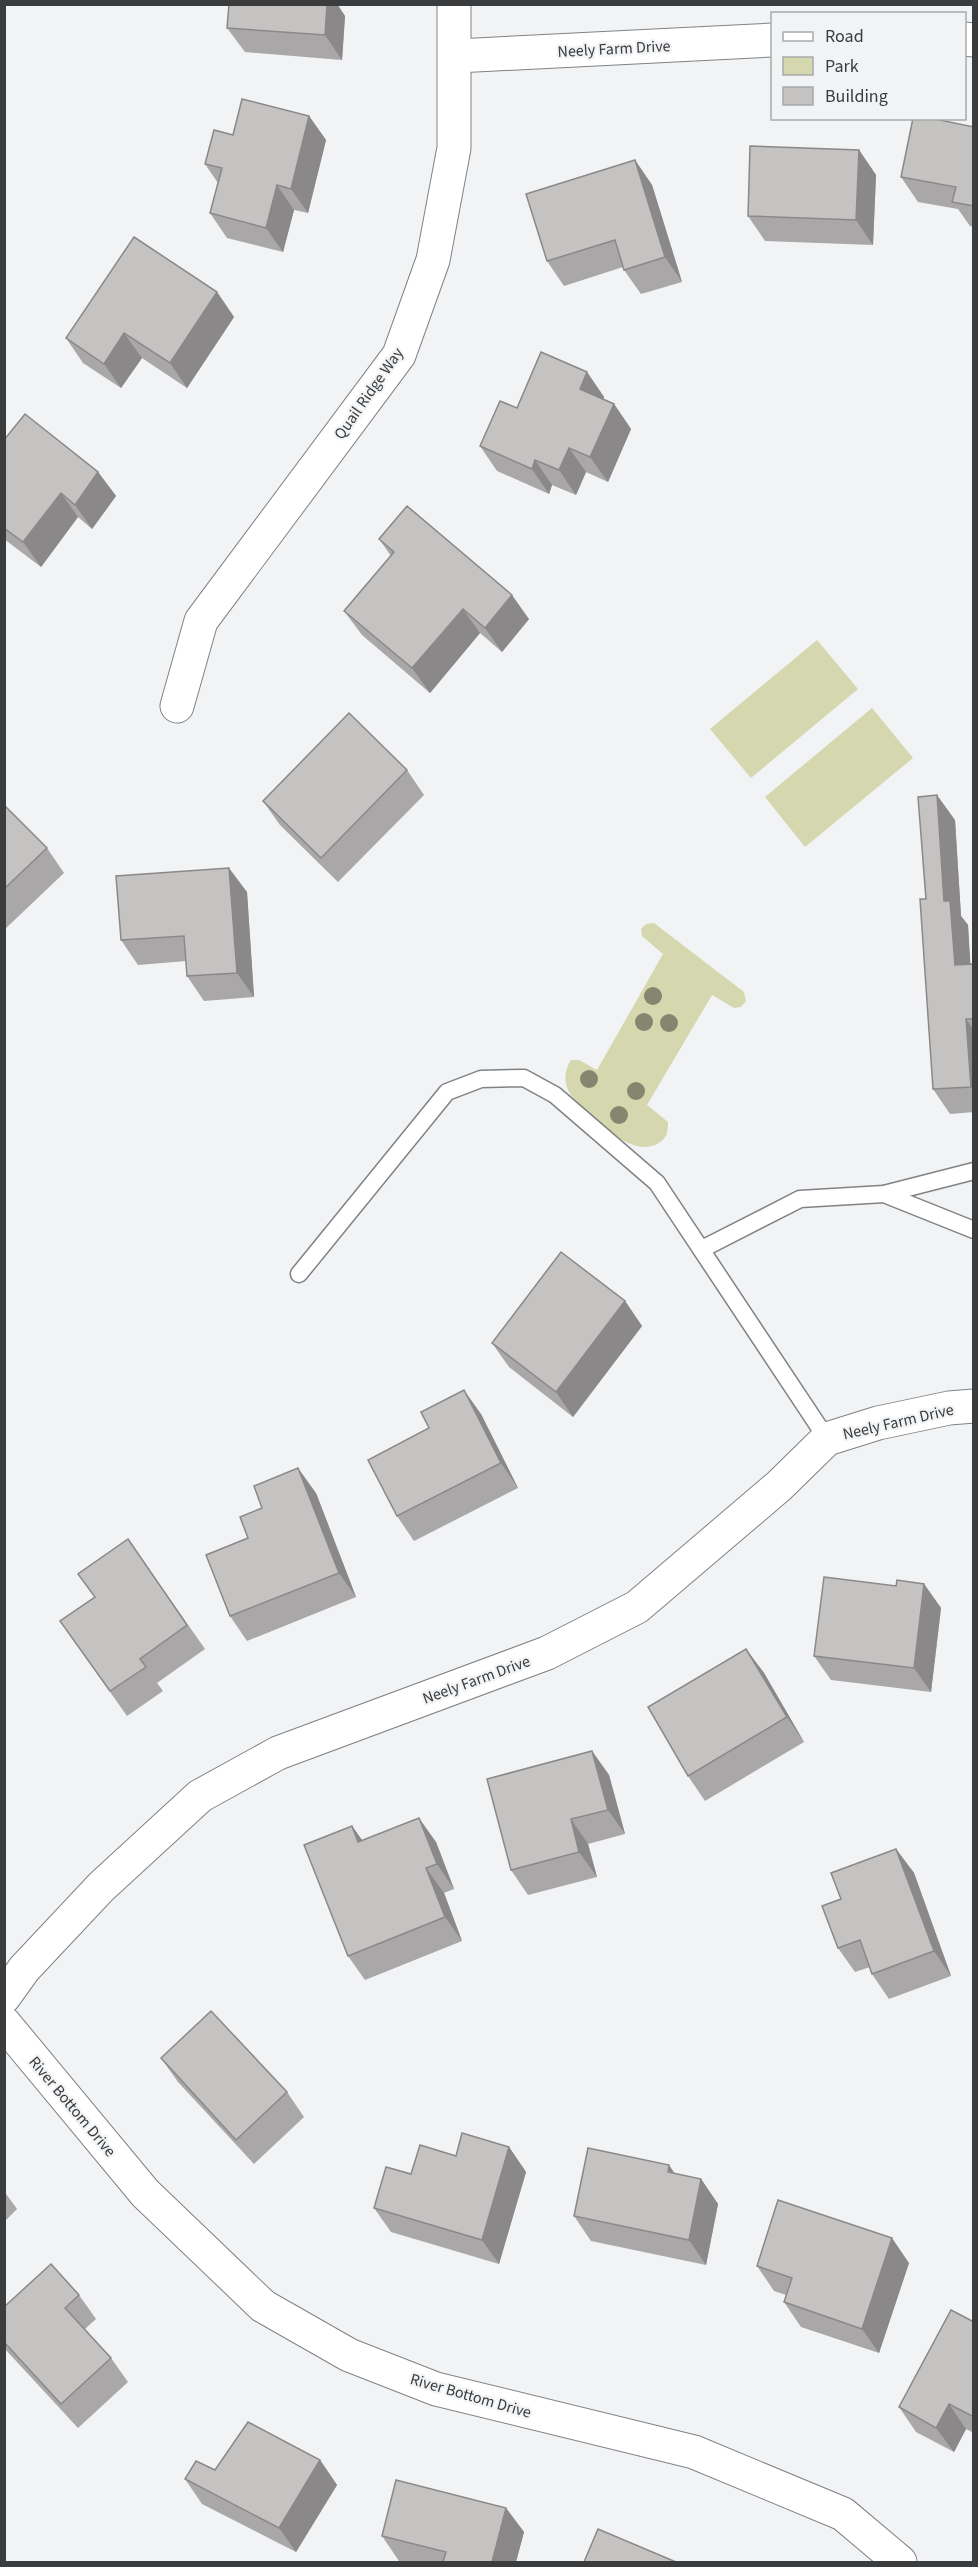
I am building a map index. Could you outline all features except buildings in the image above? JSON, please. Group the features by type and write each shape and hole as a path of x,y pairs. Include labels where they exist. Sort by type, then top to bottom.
{"street":[{"name":"Quail Ridge Way","path":"177,706 201,621 399,355 433,260 454,148 456,56 454,4"},
{"name":"Neely Farm Drive","path":"456,56 771,40"},
{"name":"Neely Farm Drive","path":"4,1997 24,1969 101,1887 200,1796 278,1753 547,1653 637,1607 779,1486 827,1438 878,1423 949,1408 974,1406"},
{"name":"River Bottom Drive","path":"4,2023 145,2193 263,2306 349,2355 436,2389 694,2452 843,2514 893,2561"}],"lane":[{"path":"299,1274 447,1092 481,1079 524,1078 555,1095 657,1183 827,1438"},
{"path":"702,1249 801,1199 884,1194 974,1171"},
{"path":"884,1194 974,1230"}],"green space":[{"path":"817,640 858,689 751,778 710,729"},
{"path":"872,708 913,758 805,847 765,797"},
{"path":"654,923 744,992 746,1001 741,1007 734,1008 712,995 647,1105 668,1122 666,1136 655,1145 644,1147 622,1140 601,1125 571,1095 565,1076 571,1060 579,1060 597,1070 663,954 642,936 641,929 646,924"}]}
